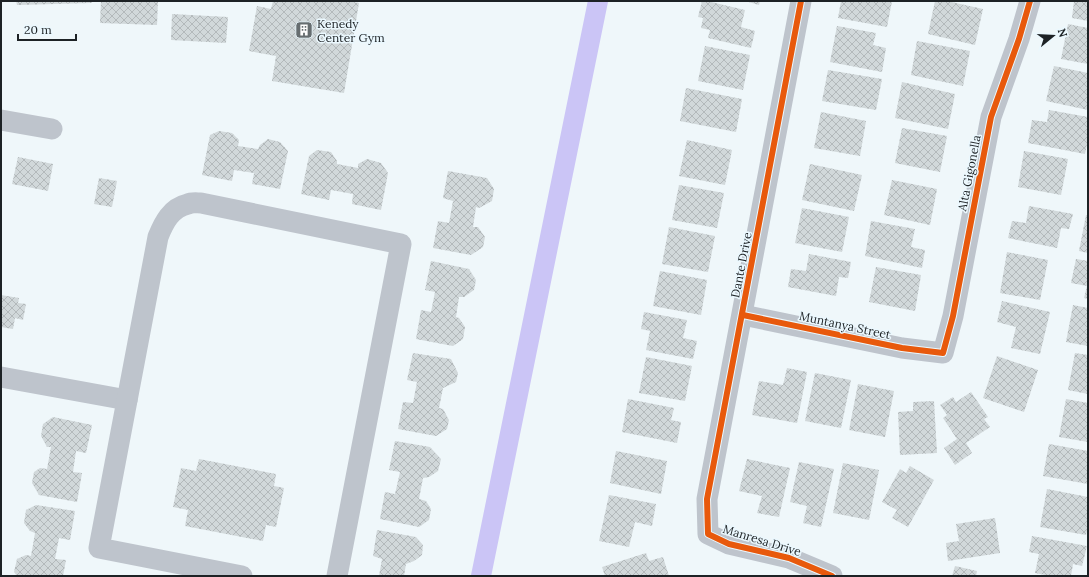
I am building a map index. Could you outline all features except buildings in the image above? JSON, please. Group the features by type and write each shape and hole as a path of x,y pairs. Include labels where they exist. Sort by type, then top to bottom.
{"street":[{"name":"Dante Drive","path":"708,534 707,498 743,315 801,1"},
{"name":"Alta Gigonella","path":"943,353 953,316 991,117 1030,1"},
{"path":"1,120 52,129"},
{"path":"242,576 99,548 158,237 164,222 174,211 187,204 201,203 401,244 337,576"},
{"name":"Muntanya Street","path":"743,315 902,348 943,353"},
{"path":"1,377 127,400"},
{"name":"Manresa Drive","path":"708,534 729,544 789,558 832,576"}],"waterway":[{"path":"481,576 598,1"}],"cycle path":[{"path":"801,1 707,499 708,534 729,544 789,558 832,576"},
{"path":"743,315 902,348 943,353 953,316 991,117 1019,39 1030,1"}],"place":[{"name":"Kenedy Center Gym","path":"304,30"}]}
